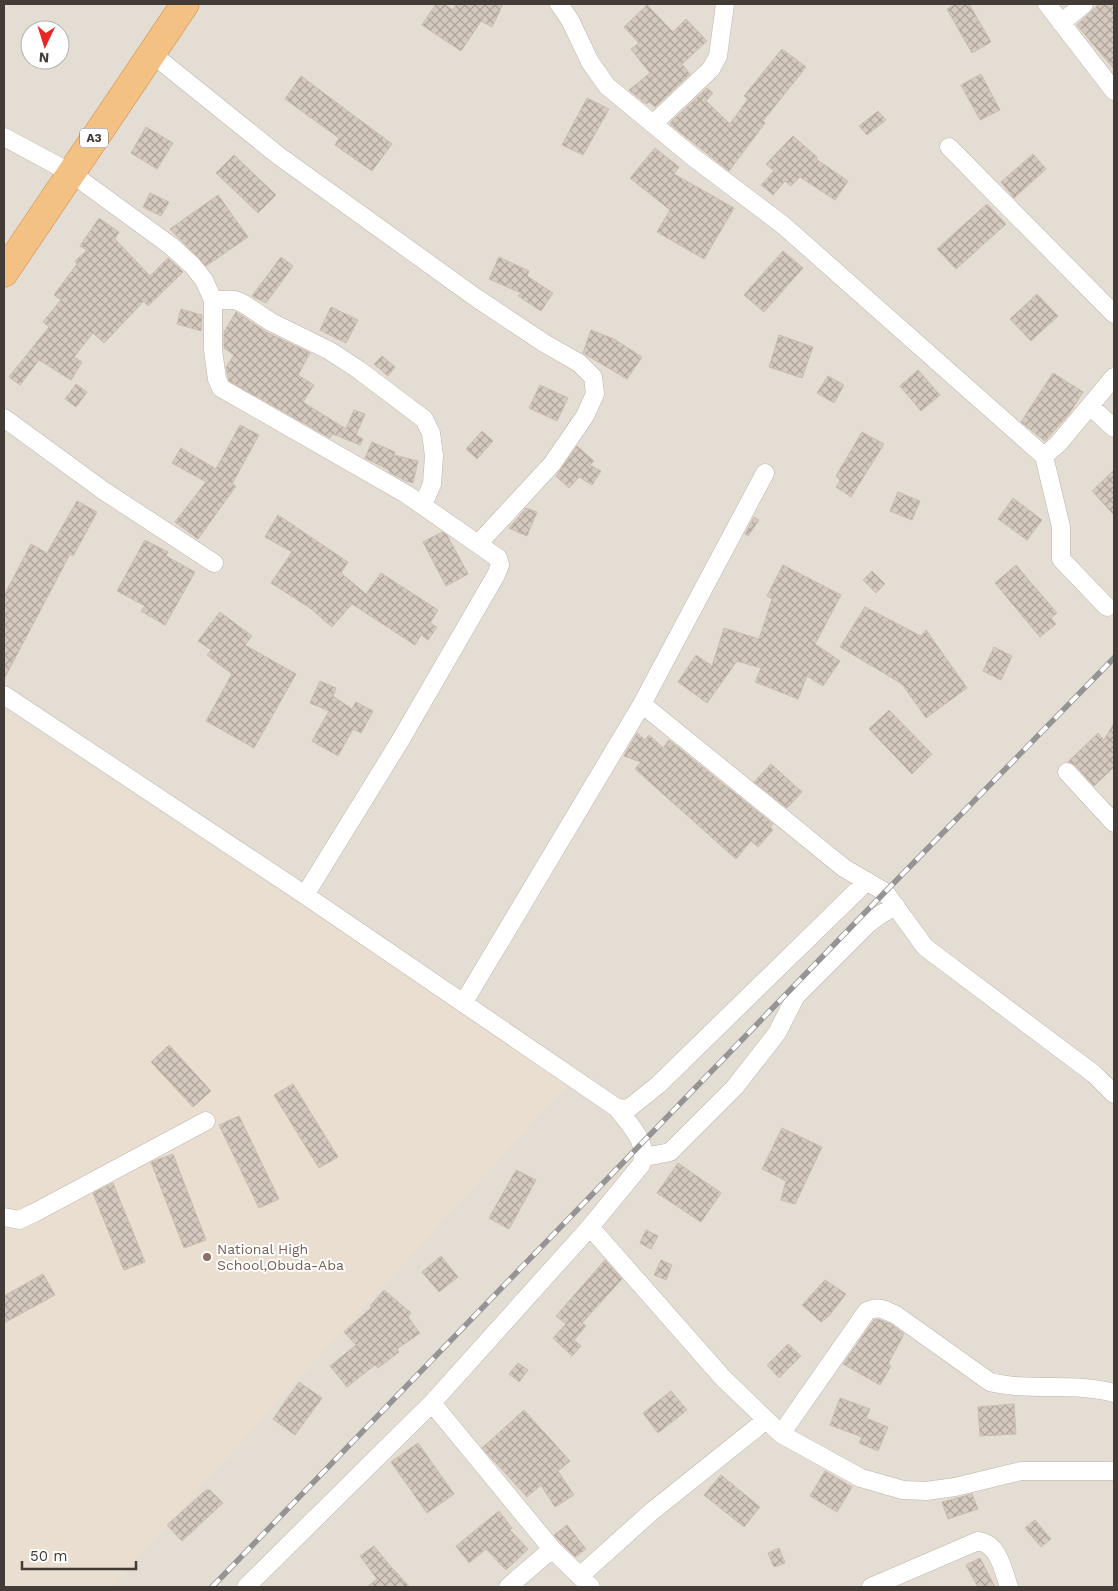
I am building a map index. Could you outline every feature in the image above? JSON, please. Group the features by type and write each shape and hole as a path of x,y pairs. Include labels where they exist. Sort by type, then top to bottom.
{"highway":[{"name":"A3","path":"4,273 185,4"}],"street":[{"path":"559,4 570,20 590,62 607,86 693,157 783,225 1044,456 1061,527 1061,558 1107,607"},
{"path":"653,124 711,69 718,56 725,4"},
{"path":"1047,4 1114,91"},
{"path":"1062,23 1084,4"},
{"path":"151,53 279,156 475,297 544,344 579,363 593,377 595,394 585,416 552,464 479,543"},
{"path":"4,137 71,173 171,246 192,265 204,280 213,300 213,350 216,378 221,388 358,464 423,505 498,558 500,565 496,575 400,741 305,895"},
{"path":"950,147 1114,314"},
{"path":"213,300 235,300 272,322 330,351 359,370 424,419 431,433 434,456 432,484 423,505"},
{"path":"1044,456 1058,444 1114,377"},
{"path":"1090,406 1114,428"},
{"path":"4,418 104,491 214,563"},
{"path":"464,1002 642,704 765,473"},
{"path":"4,695 464,1002 617,1108 639,1138 645,1150 645,1156 641,1165 590,1227 432,1403 246,1587"},
{"path":"642,704 844,868 867,880 884,892 925,947 1094,1074 1114,1094"},
{"path":"1067,772 1114,822"},
{"path":"617,1108 628,1109 658,1085 867,880"},
{"path":"645,1156 660,1155 675,1148 735,1087 777,1033 796,996 870,923 896,906"},
{"path":"4,1217 19,1220 34,1213 206,1121"},
{"path":"590,1227 723,1378 781,1434 861,1478 903,1490 926,1492 1021,1471 1114,1471"},
{"path":"781,1434 866,1311 875,1308 883,1308 896,1315 990,1382 1008,1385 1098,1389 1114,1393"},
{"path":"432,1403 552,1549 585,1582 650,1513 766,1420"},
{"path":"871,1587 978,1541 986,1542 992,1547 1009,1587"},
{"path":"508,1587 552,1549"}],"shaded area":[{"path":"4,4 1114,4 1114,1587 4,1587"},
{"name":"National High School,Obuda-Aba","path":"4,711 342,932 567,1086 253,1429 113,1587 4,1587"}],"building":[{"path":"436,4 444,4 453,10 456,4 503,4 492,27 481,21 461,51 422,25"},
{"path":"956,4 969,4 991,42 972,53 947,9"},
{"path":"1099,4 1114,4 1114,69 1077,25"},
{"path":"647,5 673,32 686,19 707,41 682,64 690,74 655,107 649,102 646,104 629,90 650,73 631,49 639,43 624,27"},
{"path":"782,49 806,67 763,121 765,123 729,171 671,125 671,122 707,88 713,93 706,101 730,124 748,99 744,96"},
{"path":"981,74 1000,110 980,120 961,85"},
{"path":"301,76 392,144 372,171 335,145 339,138 285,99"},
{"path":"587,98 609,109 583,155 562,145"},
{"path":"878,111 886,120 867,135 859,126"},
{"path":"146,127 173,143 157,169 131,153"},
{"path":"793,136 817,157 816,159 848,181 835,200 800,177 791,186 785,181 773,195 761,185 774,171 766,164"},
{"path":"655,148 679,167 674,174 734,208 704,259 657,232 670,210 630,178"},
{"path":"1033,154 1046,169 1014,198 1001,182"},
{"path":"234,155 276,195 258,213 216,173"},
{"path":"150,193 169,202 161,216 143,207"},
{"path":"218,195 248,237 206,266 170,229"},
{"path":"987,204 1006,224 956,269 937,249"},
{"path":"99,218 119,232 115,239 150,276 168,258 183,272 148,306 144,301 104,343 93,333 74,357 82,362 71,380 39,360 20,385 9,377 49,327 43,322 61,300 54,295 77,264 75,261 87,250 80,246"},
{"path":"783,251 803,268 764,312 744,295"},
{"path":"281,257 293,266 266,303 252,296"},
{"path":"499,257 529,271 527,276 553,293 541,311 518,296 521,293 489,279"},
{"path":"1037,294 1058,316 1031,341 1010,319"},
{"path":"331,307 358,320 346,343 320,330"},
{"path":"181,309 202,315 201,331 177,324"},
{"path":"236,312 266,332 310,353 298,375 314,385 303,402 346,429 354,410 365,414 356,435 363,439 360,445 333,434 330,438 229,381 226,367 234,355 224,348 224,332"},
{"path":"591,330 614,339 642,357 627,379 583,353"},
{"path":"779,335 813,347 802,378 769,367"},
{"path":"382,356 395,367 388,376 374,364"},
{"path":"918,370 940,395 921,411 900,386"},
{"path":"1053,373 1083,392 1069,414 1045,441 1021,422"},
{"path":"828,376 844,385 834,403 817,393"},
{"path":"76,384 87,392 76,407 65,399"},
{"path":"540,385 568,398 557,421 529,408"},
{"path":"240,425 259,435 232,484 236,486 198,539 175,522 206,482 172,463 181,448 216,469"},
{"path":"482,431 493,441 477,459 466,449"},
{"path":"862,432 884,444 851,497 836,487 840,480 836,476"},
{"path":"372,442 395,452 394,455 418,461 413,483 365,458"},
{"path":"577,446 594,461 590,465 601,471 592,485 579,477 569,488 556,476"},
{"path":"1114,470 1114,515 1092,491"},
{"path":"898,492 920,501 912,520 890,511"},
{"path":"1013,498 1042,520 1027,540 998,519"},
{"path":"77,501 97,512 73,556 70,554 4,679 4,596 31,544 47,553"},
{"path":"526,508 537,512 527,536 509,528"},
{"path":"278,515 348,562 341,573 366,594 381,573 438,610 430,623 437,627 428,640 421,635 415,645 352,604 332,627 310,608 271,583 292,552 265,537"},
{"path":"754,517 759,520 748,536 745,534"},
{"path":"442,532 447,535 468,574 446,586 423,542"},
{"path":"145,540 168,552 166,556 195,572 165,625 141,611 145,606 117,591"},
{"path":"783,565 841,595 815,644 840,661 823,686 807,676 798,699 755,682 761,668 737,661 707,703 678,682 696,655 712,666 724,628 759,639 772,599 767,596"},
{"path":"1016,565 1057,613 1051,618 1056,624 1040,637 995,583"},
{"path":"872,571 885,584 876,593 863,580"},
{"path":"865,607 921,636 926,630 967,688 926,718 902,684 840,647"},
{"path":"220,612 252,636 245,645 296,674 254,748 206,721 232,674 207,655 211,650 198,641"},
{"path":"994,647 1012,656 1001,680 983,671"},
{"path":"320,681 336,688 333,696 352,709 356,702 373,711 361,733 353,729 338,756 312,741 329,711 310,703"},
{"path":"889,710 932,754 912,774 869,729"},
{"path":"1114,723 1114,767 1094,786 1075,765 1068,762 1098,733 1104,740"},
{"path":"637,733 645,740 649,735 663,748 669,740 773,824 770,827 773,830 758,847 751,841 736,859 635,769 641,762 624,756"},
{"path":"771,764 802,792 787,808 754,782"},
{"path":"169,1045 211,1091 193,1107 151,1062"},
{"path":"293,1084 338,1157 319,1168 274,1095"},
{"path":"239,1116 279,1199 259,1208 219,1125"},
{"path":"782,1128 822,1147 795,1204 781,1200 786,1181 762,1169"},
{"path":"173,1154 206,1240 184,1248 151,1162"},
{"path":"678,1163 721,1193 701,1222 657,1193"},
{"path":"516,1170 536,1180 509,1229 489,1218"},
{"path":"113,1183 145,1262 124,1270 93,1193"},
{"path":"646,1230 658,1236 651,1249 640,1243"},
{"path":"441,1256 458,1277 439,1292 422,1272"},
{"path":"605,1260 622,1279 582,1323 586,1326 574,1340 581,1346 572,1356 553,1338 566,1324 556,1316"},
{"path":"661,1260 672,1265 666,1280 654,1275"},
{"path":"43,1274 55,1295 4,1323 4,1296"},
{"path":"825,1280 846,1294 829,1316 821,1322 802,1305"},
{"path":"384,1290 411,1313 408,1317 420,1333 397,1349 399,1352 378,1368 375,1365 347,1387 330,1366 356,1345 344,1332 372,1307 370,1306"},
{"path":"878,1319 891,1324 904,1334 888,1364 891,1366 880,1385 843,1364 874,1320"},
{"path":"788,1344 801,1356 779,1378 767,1365"},
{"path":"518,1363 528,1370 519,1382 509,1374"},
{"path":"299,1382 322,1398 295,1435 273,1419"},
{"path":"671,1391 687,1410 658,1433 643,1413"},
{"path":"840,1398 870,1409 866,1418 888,1427 878,1451 859,1443 862,1437 830,1425"},
{"path":"1014,1404 1016,1434 980,1436 978,1407"},
{"path":"524,1410 570,1461 558,1471 574,1495 555,1507 541,1485 527,1497 482,1448"},
{"path":"418,1443 454,1494 427,1513 391,1462"},
{"path":"825,1471 852,1487 837,1512 810,1496"},
{"path":"721,1475 760,1507 744,1527 704,1495"},
{"path":"206,1490 210,1490 223,1503 182,1541 167,1525"},
{"path":"972,1494 978,1509 948,1519 942,1502"},
{"path":"499,1511 512,1528 510,1530 528,1549 506,1570 486,1549 469,1563 456,1546"},
{"path":"1035,1520 1051,1539 1041,1547 1025,1528"},
{"path":"567,1525 586,1549 575,1557 554,1535"},
{"path":"374,1546 410,1587 367,1587 377,1579 360,1556"},
{"path":"779,1548 785,1563 774,1567 768,1553"},
{"path":"980,1558 995,1587 978,1587 966,1565"}],"railway":[{"path":"212,1587 1114,658"}],"place":[{"name":"National High School,Obuda-Aba","path":"207,1257"}]}
